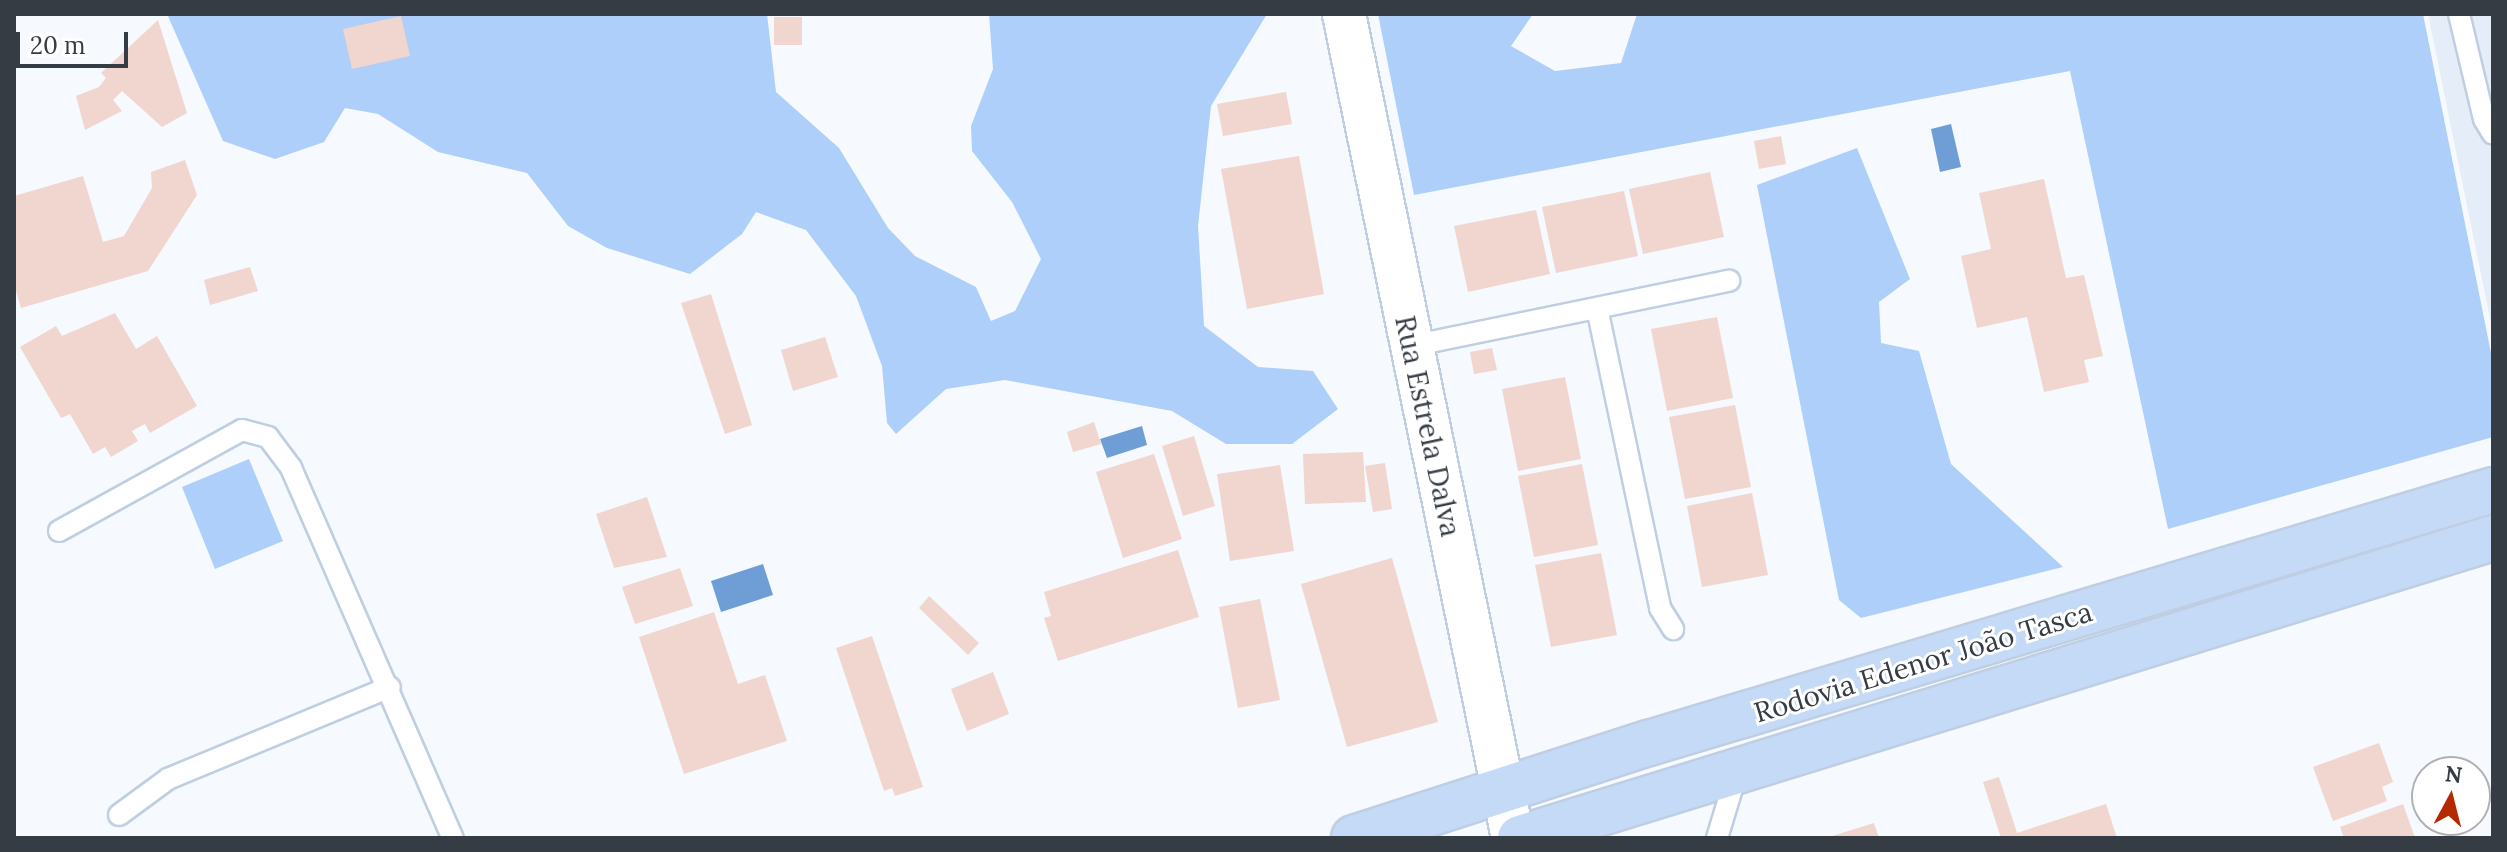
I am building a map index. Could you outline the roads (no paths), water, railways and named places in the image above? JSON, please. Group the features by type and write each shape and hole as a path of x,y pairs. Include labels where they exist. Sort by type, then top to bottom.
{"main road":[{"name":"Rodovia Edenor João Tasca","path":"1354,838 2493,490"},
{"name":"Rodovia Edenor João Tasca","path":"1520,838 2493,538"}],"street":[{"name":"Rua Estrela Dalva","path":"1344,14 1513,838"}],"lane":[{"path":"2459,14 2484,119 2493,134"},
{"path":"1411,346 1729,281"},
{"path":"1597,308 1660,608 1673,629"},
{"path":"59,531 242,430 268,437 291,468 390,687 453,838"},
{"path":"119,815 168,779 390,687"},
{"path":"1717,838 1737,772"}]}
